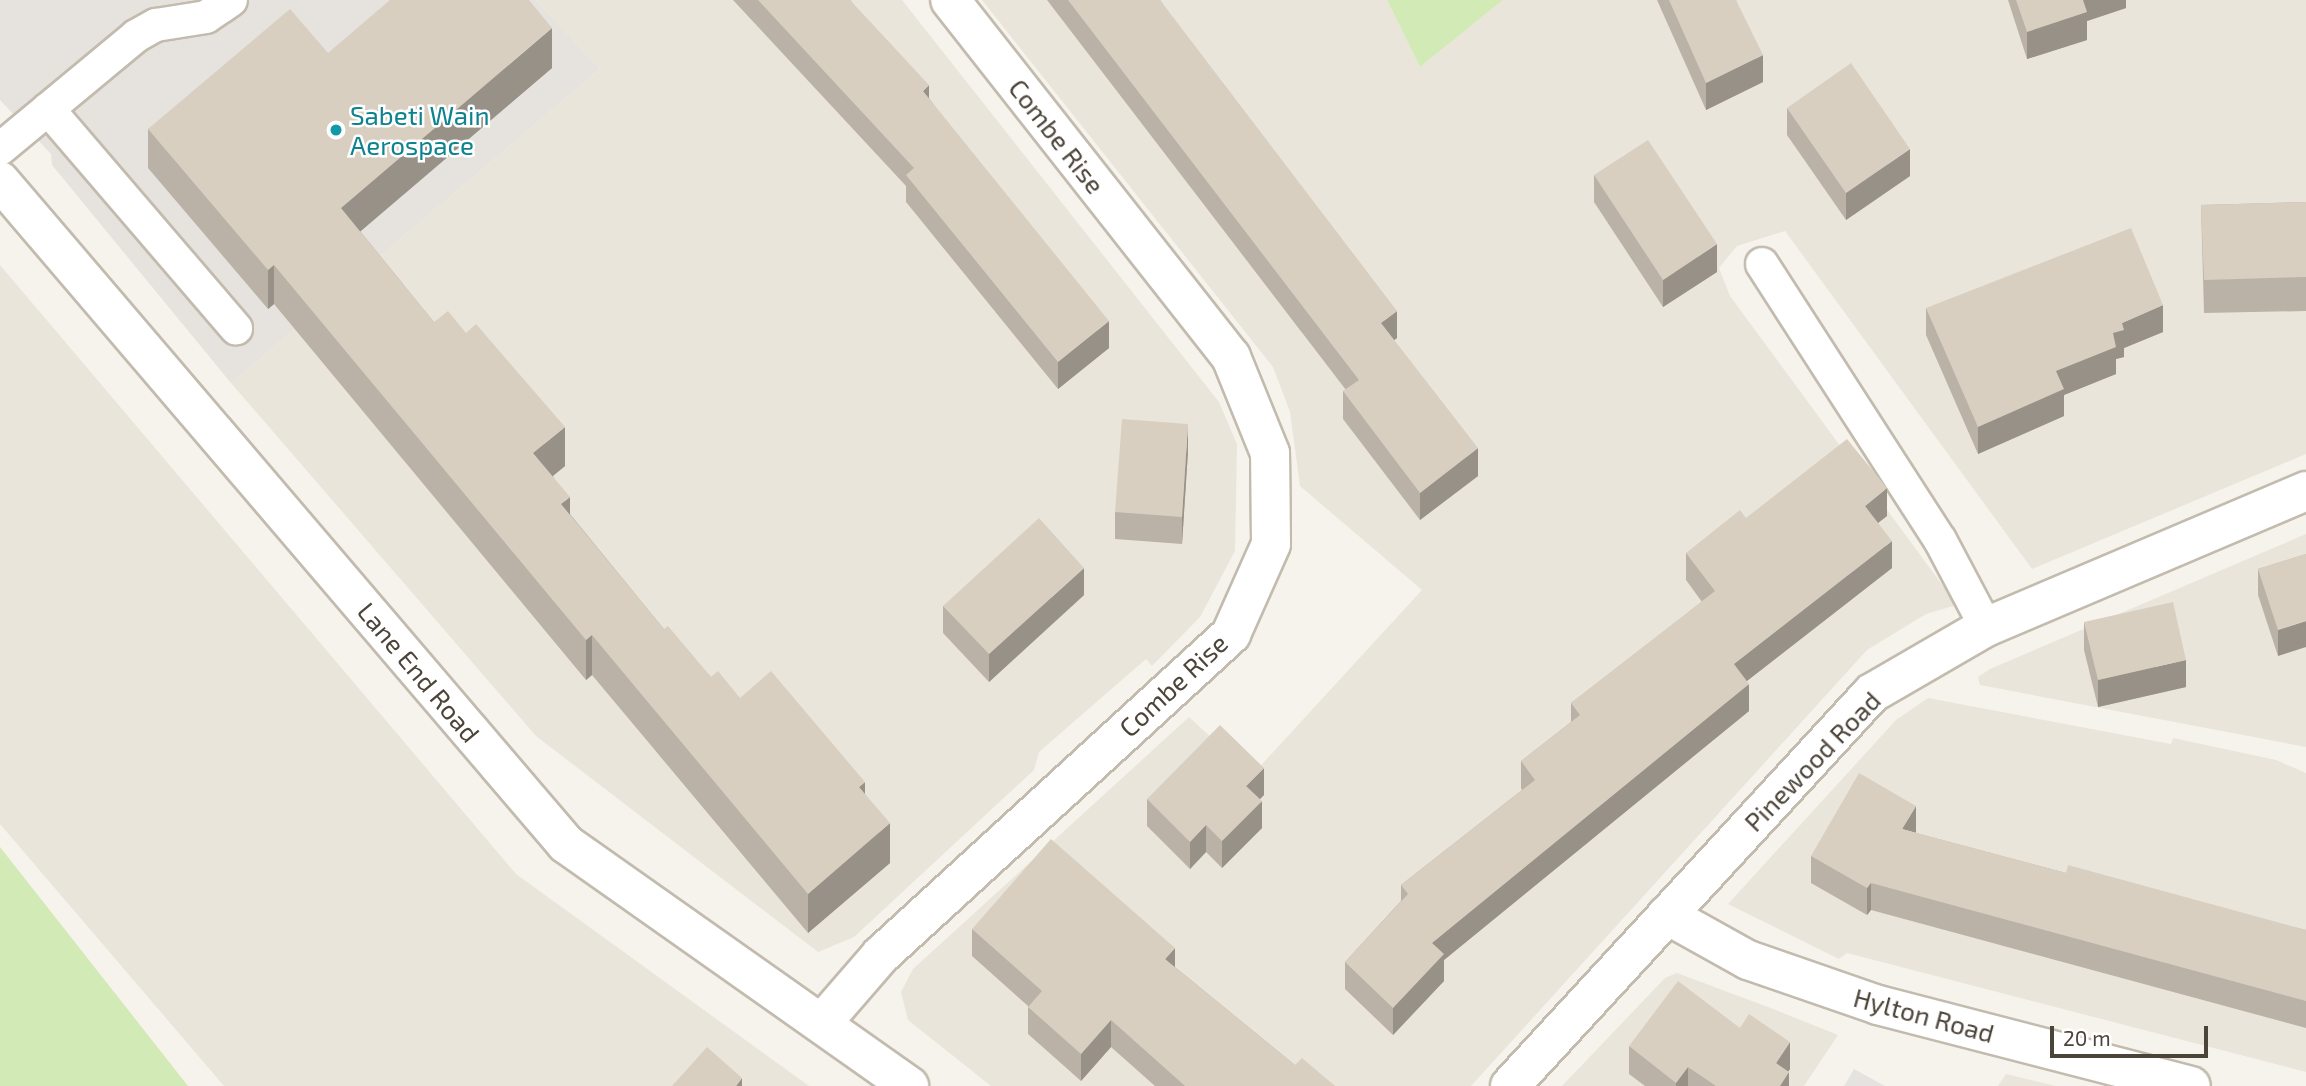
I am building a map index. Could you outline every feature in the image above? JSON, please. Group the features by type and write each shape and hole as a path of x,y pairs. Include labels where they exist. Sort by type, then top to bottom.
{"street":[{"name":"Combe Rise","path":"822,1023 881,955 1231,634 1271,544 1270,453 1231,357 950,0"},
{"name":"Lane End Road","path":"0,181 566,844 909,1086"},
{"name":"Pinewood Road","path":"1510,1086 1872,693 1986,627 2306,491"},
{"name":"Hylton Road","path":"1667,915 1748,960 1878,1005 2191,1086"}],"lane":[{"path":"0,149 136,36 156,25 206,17 231,0"},
{"path":"48,108 236,328"},
{"path":"1762,264 1940,540 1986,627"}],"shaded area":[{"path":"0,0 536,0 600,69 231,383 52,165 51,154 0,100"},
{"path":"536,0 902,0 1219,402 1237,444 1235,551 1200,617 1152,666 1146,659 1039,752 1034,770 854,937 818,952 536,736 231,383 600,69"},
{"path":"982,0 1387,0 1420,67 1503,0 2306,0 2306,454 2032,569 1785,231 1737,246 1719,268 1730,296 1957,605 1926,614 1867,650 1471,1086 991,1086 908,1020 901,992 913,969 1189,717 1252,775 1422,590 1300,486 1290,412 1273,367"},
{"path":"0,265 516,874 809,1086 224,1086 0,824"},
{"path":"2306,534 2306,747 1980,685 1978,677 1990,669"},
{"path":"1928,698 2171,744 2173,738 2276,760 2306,773 2306,1072 1847,953 1839,959 1728,904 1896,720"},
{"path":"1677,973 1838,1035 1804,1086 1562,1086 1665,978"},
{"path":"1854,1069 1885,1086 1844,1086"},
{"path":"2006,1074 2056,1086 1998,1086"}],"green space":[{"path":"1387,0 1503,0 1420,67"},
{"path":"0,847 188,1086 0,1086"}],"building":[{"path":"390,0 529,0 552,28 341,208 434,322 448,311 466,333 476,324 565,427 533,453 570,497 561,504 664,629 668,626 711,677 718,671 740,698 771,671 865,782 859,787 890,823 808,894 592,635 586,640 274,265 268,270 148,129 290,9 328,53"},
{"path":"758,0 850,0 929,85 923,91 1109,321 1058,362 906,175 914,168"},
{"path":"1068,0 1160,0 1397,311 1381,323 1478,448 1420,493 1343,391 1359,380"},
{"path":"1669,0 1736,0 1763,55 1706,83"},
{"path":"2016,0 2083,0 2087,12 2027,32"},
{"path":"1851,63 1910,149 1846,193 1787,108"},
{"path":"1648,140 1717,244 1663,280 1594,175"},
{"path":"2306,202 2306,277 2204,280 2201,205"},
{"path":"2131,228 2163,305 2122,323 2124,330 2113,333 2116,347 2056,371 2064,389 1978,427 1926,308"},
{"path":"1122,419 1188,424 1182,517 1115,512"},
{"path":"1847,439 1887,488 1865,506 1892,541 1734,664 1749,684 1432,943 1444,954 1393,1008 1345,962 1408,894 1401,885 1535,780 1521,761 1580,715 1571,703 1715,591 1686,553 1740,510 1746,518"},
{"path":"1039,518 1084,568 989,654 943,606"},
{"path":"2306,554 2306,621 2278,630 2258,569"},
{"path":"2173,602 2186,660 2098,680 2084,622"},
{"path":"1220,725 1264,768 1246,786 1262,801 1222,841 1206,825 1190,842 1147,799"},
{"path":"1859,773 1916,806 1902,829 2066,873 2068,865 2306,930 2306,1001 1871,883 1867,888 1811,856"},
{"path":"1051,839 1175,948 1165,959 1295,1065 1302,1058 1335,1086 1185,1086 1111,1020 1081,1054 1028,1007 1042,991 972,929"},
{"path":"1678,981 1740,1028 1749,1014 1790,1042 1776,1063 1789,1072 1780,1086 1716,1086 1688,1067 1676,1083 1629,1046"},
{"path":"707,1047 742,1078 736,1086 672,1086"}],"place":[{"name":"Sabeti Wain Aerospace","path":"336,130"}]}
